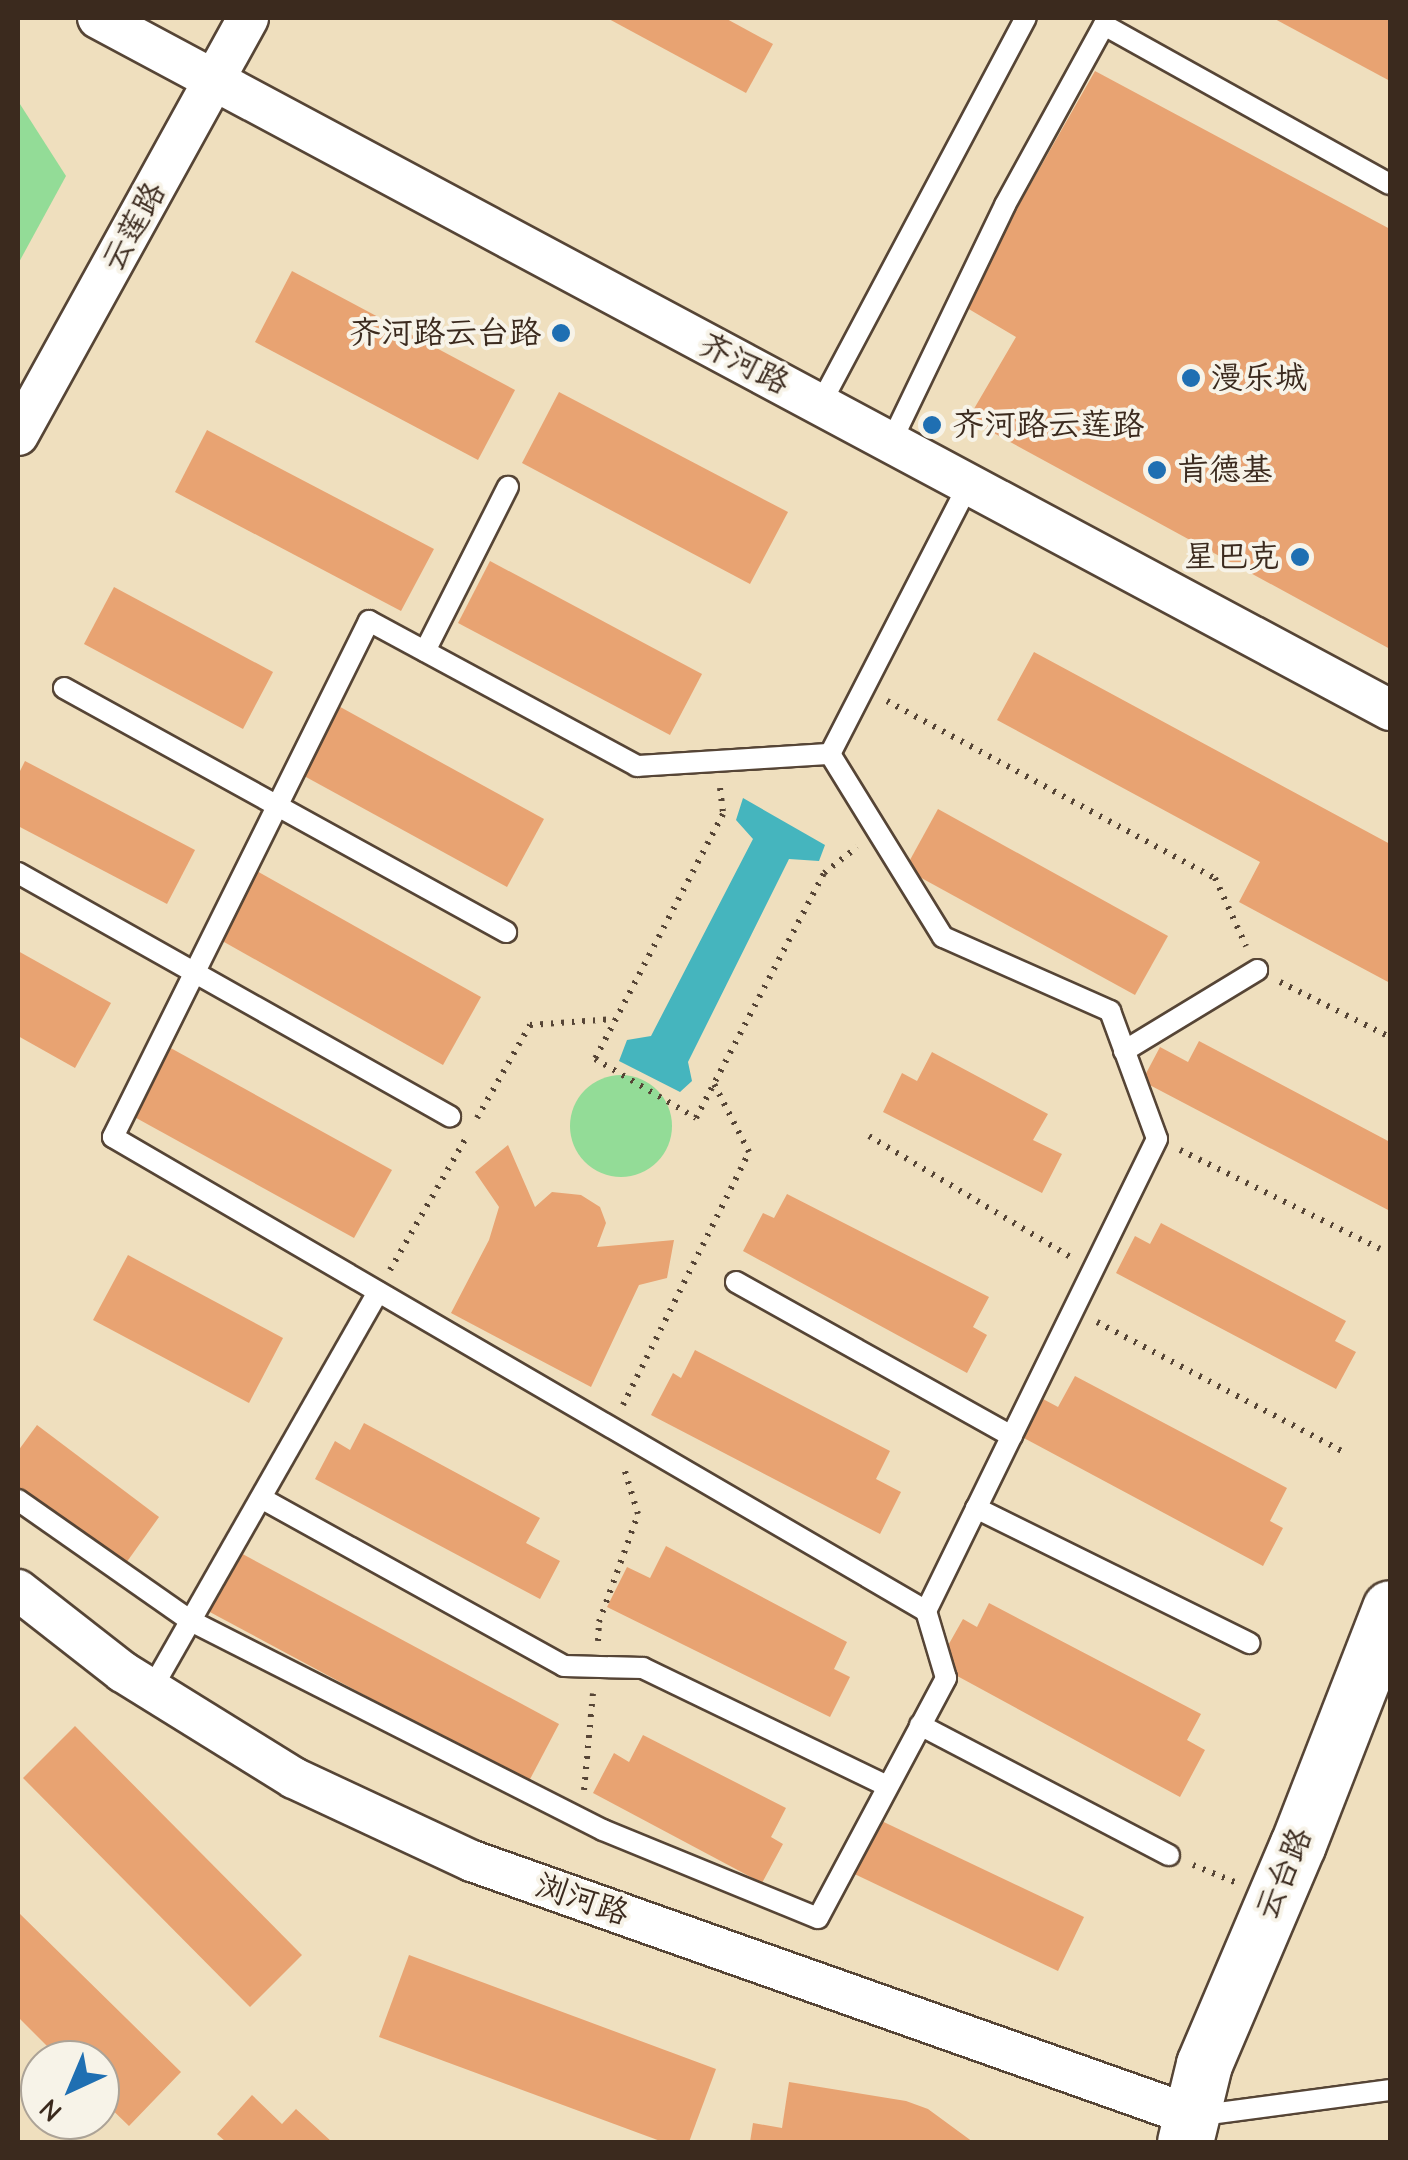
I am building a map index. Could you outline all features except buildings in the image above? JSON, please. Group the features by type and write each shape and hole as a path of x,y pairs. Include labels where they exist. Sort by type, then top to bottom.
{"street":[{"name":"齐河路","path":"98,18 588,284 892,440 1390,710"},
{"name":"云莲路","path":"18,435 248,18"},
{"name":"浏河路","path":"18,1590 151,1690 294,1778 472,1861 1189,2129"},
{"name":"云台路","path":"1189,2129 1204,2064 1390,1608"}],"lane":[{"path":"821,404 1026,18"},
{"path":"892,440 1005,204 1104,25 1390,184"},
{"path":"830,754 968,483"},
{"path":"426,652 508,487"},
{"path":"830,754 637,766 368,621 113,1138 926,1612"},
{"path":"64,688 506,932"},
{"path":"18,1500 191,1621 603,1830 818,1918 946,1678 926,1612 1157,1139 1110,1012 943,937 830,754"},
{"path":"18,873 450,1116"},
{"path":"1124,1050 1256,970"},
{"path":"736,1282 1012,1436"},
{"path":"151,1690 378,1292"},
{"path":"261,1498 564,1666 643,1668 887,1786"},
{"path":"976,1508 1249,1643"},
{"path":"920,1725 1169,1855"},
{"path":"1189,2129 1390,2090"}],"path":[{"path":"864,688 1215,878 1256,970 1390,1037"},
{"path":"723,814 595,1058 696,1118 824,874 878,830"},
{"path":"378,1292 530,1024 616,1019"},
{"path":"603,1830 582,1784 599,1622 638,1514 612,1428 749,1152 714,1084"},
{"path":"869,1136 1093,1270"},
{"path":"1157,1139 1380,1249"},
{"path":"1074,1310 1342,1451"},
{"path":"1169,1855 1274,1898"}],"green space":[{"path":"18,101 66,176 18,264"},
{"path":"621,1075 640,1079 657,1090 668,1107 672,1126 668,1145 657,1162 640,1173 621,1177 602,1173 585,1162 574,1145 570,1126 574,1107 585,1090 602,1079"}],"water":[{"path":"743,798 825,845 819,861 789,859 688,1062 692,1081 680,1092 619,1061 627,1040 651,1036 753,839 736,820"}],"place":[{"name":"齐河路云台路","path":"561,333"},
{"name":"漫乐城","path":"1191,378"},
{"name":"齐河路云莲路","path":"932,425"},
{"name":"肯德基","path":"1157,470"},
{"name":"星巴克","path":"1300,557"}]}
